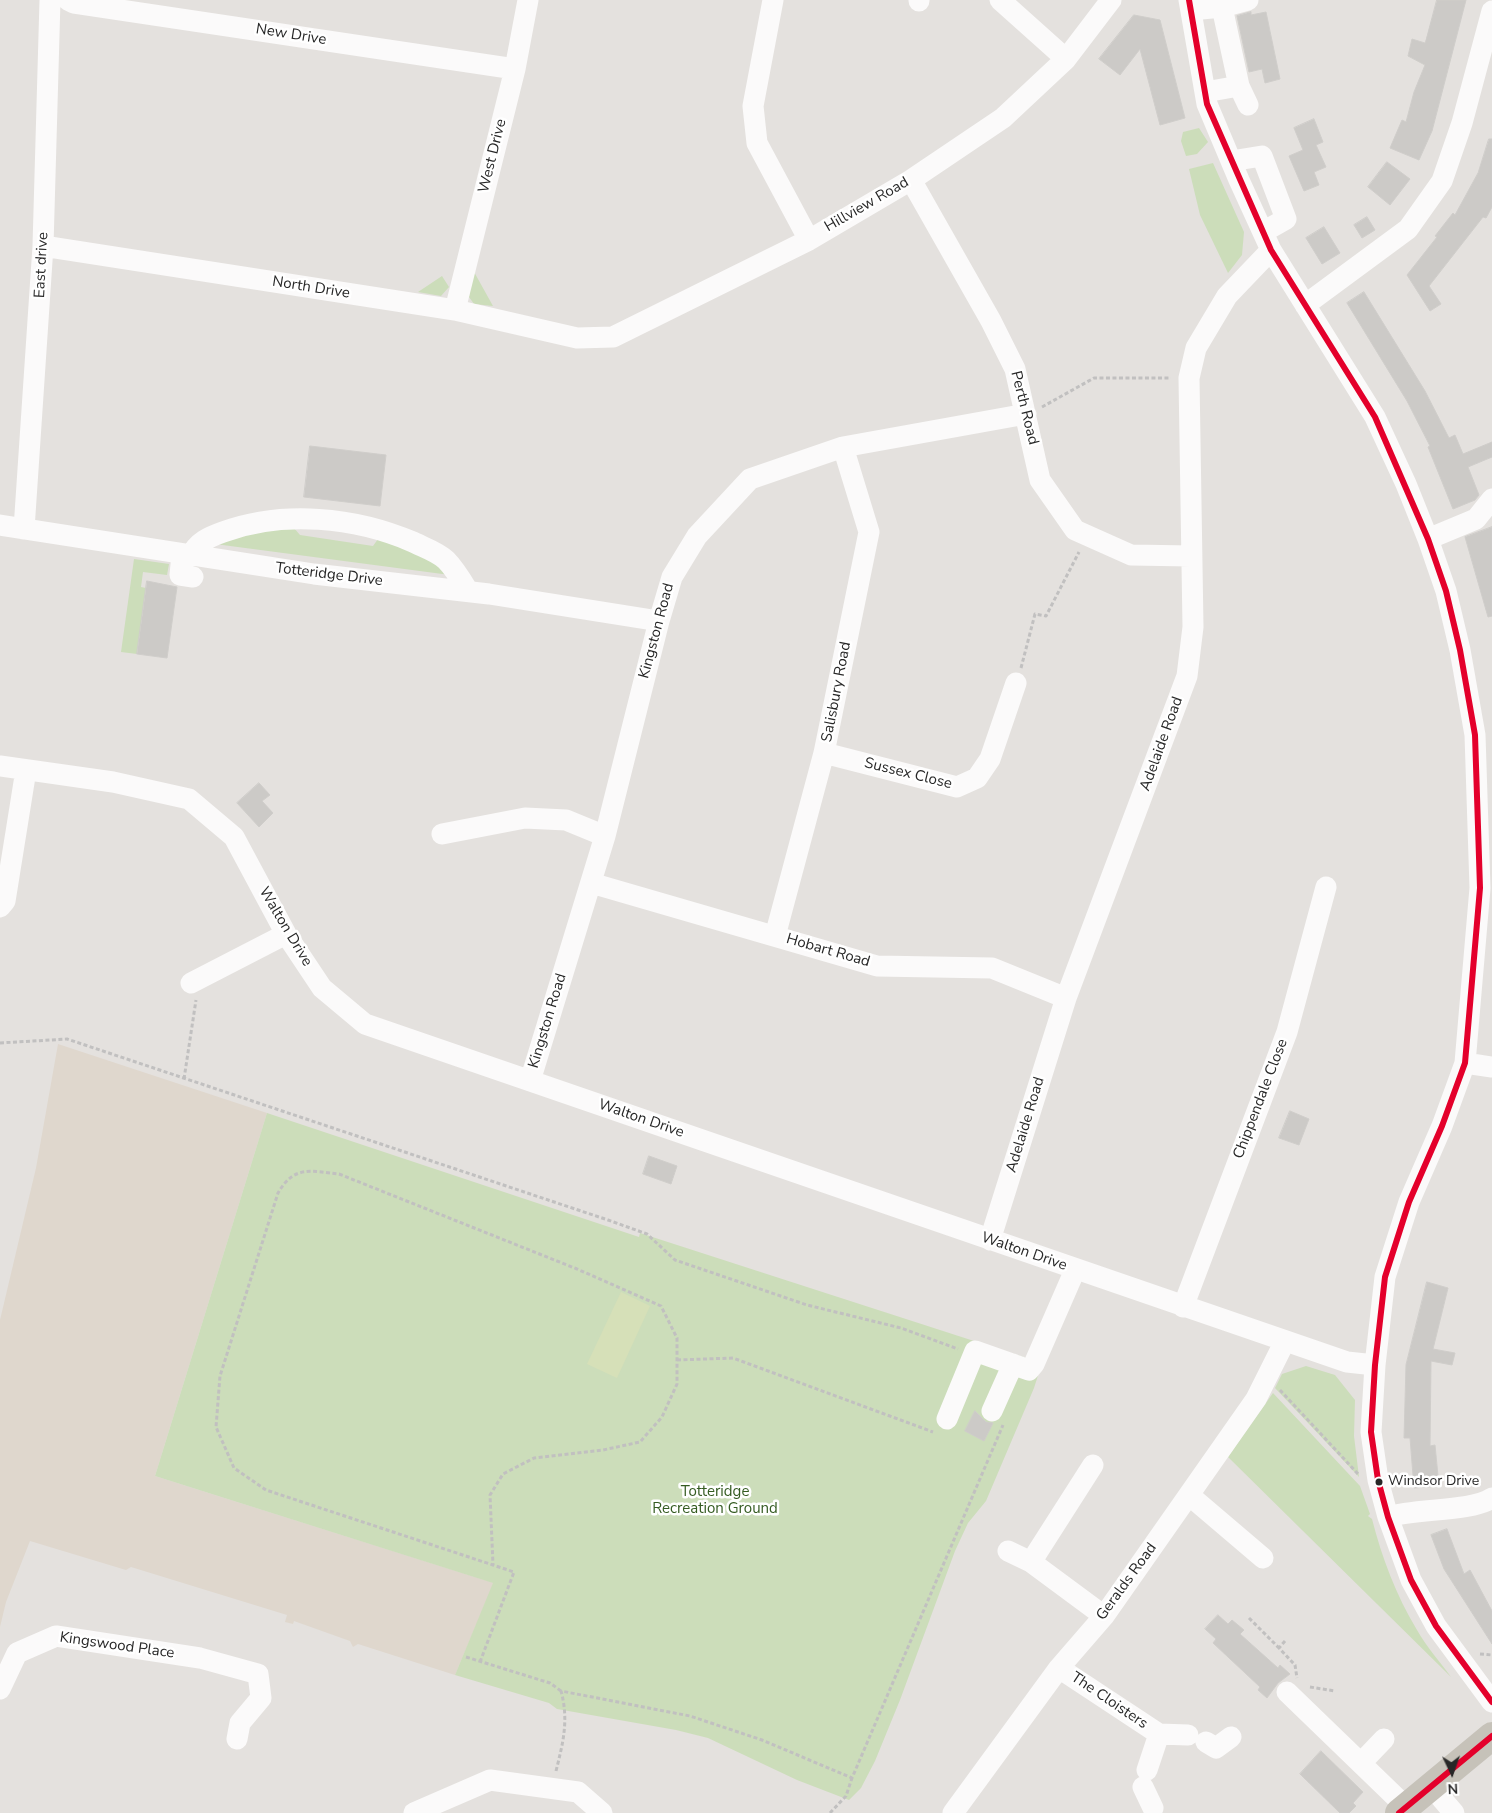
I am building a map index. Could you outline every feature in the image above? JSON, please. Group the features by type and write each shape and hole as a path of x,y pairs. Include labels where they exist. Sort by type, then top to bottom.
{"main road":[{"path":"1402,1810 1492,1736"}],"street":[{"name":"East drive","path":"24,529 43,246 50,0"},
{"name":"New Drive","path":"68,0 74,3 515,69"},
{"name":"West Drive","path":"455,310 515,69 528,0"},
{"path":"773,0 753,106 757,143 809,240"},
{"path":"1000,0 1066,59"},
{"name":"Hillview Road","path":"577,338 612,337 809,240 911,180 1003,118 1066,59 1111,0"},
{"path":"1248,0 1222,7 1190,5 1208,104 1267,241 1375,417 1406,484 1446,590 1460,650 1475,735 1480,888 1465,1063 1442,1126 1409,1202 1385,1277 1375,1365 1371,1432 1378,1480 1388,1517 1411,1580 1454,1653 1492,1702"},
{"path":"1206,92 1244,95 1222,7"},
{"path":"1305,304 1408,229 1442,180 1462,123 1492,11"},
{"name":"Adelaide Road","path":"990,1240 1066,998 1187,676 1193,627 1189,378 1196,348 1227,296 1267,241 1286,219 1262,156 1231,161"},
{"name":"Perth Road","path":"911,180 991,321 1015,369 1027,415 1040,480 1075,530 1131,555 1191,556"},
{"name":"North Drive","path":"43,246 455,310 577,338"},
{"name":"Kingston Road","path":"530,1080 605,836 659,621 672,577 697,536 750,479 843,447 1027,415"},
{"name":"Salisbury Road","path":"775,936 824,753 869,532 843,447"},
{"path":"1428,539 1476,519 1492,499"},
{"path":"189,562 195,547 209,538 234,528 269,520 330,520 374,528 422,547 446,559 468,591"},
{"name":"Totteridge Drive","path":"0,525 189,562 468,591 659,621"},
{"name":"Sussex Close","path":"824,753 957,787 977,778 990,760 1016,683"},
{"name":"Walton Drive","path":"0,766 113,782 189,799 234,837 286,934 322,988 365,1024 1183,1307 1347,1362 1375,1365"},
{"path":"0,907 5,901 26,770"},
{"path":"442,834 525,818 566,820 605,836"},
{"name":"Hobart Road","path":"591,883 877,966 992,968 1066,998"},
{"name":"Chippendale Close","path":"1183,1307 1287,1032 1326,887"},
{"path":"195,981 286,934"},
{"path":"1465,1063 1492,1067"},
{"path":"947,1419 975,1351 1028,1370 1034,1364 1075,1270"},
{"name":"Geralds Road","path":"953,1813 1059,1668 1104,1616 1256,1399 1285,1341"},
{"path":"992,1411 1013,1364"},
{"path":"1030,1562 1093,1465"},
{"path":"1189,1495 1263,1558"},
{"path":"1388,1517 1406,1512 1486,1502 1492,1498"},
{"path":"1008,1551 1030,1562 1104,1616"},
{"name":"Kingswood Place","path":"0,1689 17,1653 56,1636 200,1658 258,1674 262,1698 240,1723 237,1739"},
{"name":"The Cloisters","path":"1059,1668 1159,1734"},
{"path":"1290,1691 1360,1763 1402,1810"},
{"path":"1153,1808 1145,1779 1159,1734 1197,1738 1216,1748 1231,1737"},
{"path":"1360,1763 1384,1739"},
{"path":"414,1813 490,1780 578,1792 602,1813"},
{"path":"1431,1786 1454,1813"}],"path":[{"path":"1027,415 1094,378 1189,378"},
{"path":"1016,683 1035,614 1046,616 1087,535"},
{"path":"184,1079 195,981"},
{"path":"0,1043 67,1039 631,1228 647,1234 675,1260 807,1305 901,1328 951,1348 975,1351"},
{"path":"480,1662 514,1572 493,1566 266,1490 234,1468 216,1427 220,1376 278,1193 286,1179 305,1170 339,1174 577,1269 661,1306 677,1338 677,1384 662,1417 640,1442 603,1450 534,1458 503,1474 490,1495 493,1566"},
{"path":"677,1360 733,1358 941,1434 947,1419"},
{"path":"1267,1377 1366,1482 1378,1480"},
{"path":"830,1813 846,1796 852,1778 998,1438 1003,1424 992,1411"},
{"path":"1249,1618 1295,1665 1297,1679 1290,1691"},
{"path":"1279,1648 1286,1641"},
{"path":"466,1657 550,1683 561,1691 690,1716 762,1740 852,1778"},
{"path":"552,1789 564,1738 566,1709 561,1691"},
{"path":"1290,1691 1335,1691"}],"shaded area":[{"path":"58,1044 267,1113 155,1476 494,1583 455,1675 358,1644 353,1647 350,1641 294,1621 293,1624 285,1622 287,1615 131,1567 126,1570 30,1541 6,1602 0,1627 0,1320 36,1168"}],"green space":[{"path":"1199,128 1208,142 1197,154 1186,156 1181,141 1183,132"},
{"path":"1213,163 1244,232 1242,255 1228,273 1200,215 1189,169"},
{"path":"473,270 493,306 474,304 469,297"},
{"path":"442,276 449,287 441,296 418,292"},
{"path":"294,528 300,535 373,546 378,539 449,564 450,575 215,544 220,532"},
{"path":"134,559 169,564 167,575 143,572 141,587 146,588 137,654 121,652"},
{"name":"Totteridge Recreation Ground","path":"267,1113 639,1237 640,1233 1042,1363 1034,1388 986,1501 968,1523 955,1551 900,1700 875,1761 861,1788 849,1800 797,1780 708,1738 676,1730 557,1709 549,1703 455,1675 493,1583 155,1476"},
{"path":"621,1292 650,1306 617,1378 587,1364"},
{"path":"1306,1366 1335,1375 1355,1400 1354,1436 1359,1477 1275,1388 1282,1374"},
{"path":"1273,1393 1360,1486 1370,1514 1368,1516 1372,1519 1380,1548 1396,1590 1421,1636 1451,1677 1228,1457"}],"building":[{"path":"1437,0 1466,0 1432,131 1419,160 1390,148 1402,120 1406,122 1414,92 1425,65 1408,56 1412,39 1425,43"},
{"path":"1251,12 1251,15 1266,12 1280,79 1265,83 1262,69 1249,72 1237,16"},
{"path":"1134,15 1160,20 1185,118 1160,125 1140,49 1120,75 1099,59"},
{"path":"1314,119 1323,142 1316,145 1326,167 1314,172 1319,185 1304,191 1289,156 1303,150 1294,128"},
{"path":"1489,139 1492,139 1492,207 1486,218 1483,217 1429,286 1441,304 1430,311 1407,275 1453,213 1455,215 1478,173"},
{"path":"1387,162 1410,179 1390,205 1368,187"},
{"path":"1367,217 1375,230 1362,238 1354,225"},
{"path":"1324,227 1340,253 1322,264 1306,238"},
{"path":"1364,292 1425,391 1449,438 1455,435 1463,454 1492,442 1492,457 1468,467 1479,495 1475,500 1453,509 1428,447 1430,446 1407,401 1347,303"},
{"path":"310,446 386,455 380,506 304,497"},
{"path":"1492,527 1492,616 1488,617 1465,537"},
{"path":"147,581 177,587 167,658 137,654"},
{"path":"259,783 270,795 262,801 273,813 259,827 237,803"},
{"path":"1290,1111 1309,1119 1299,1145 1279,1138"},
{"path":"649,1156 677,1166 671,1184 643,1174"},
{"path":"1427,1282 1448,1288 1433,1349 1455,1353 1452,1365 1431,1361 1430,1446 1435,1445 1439,1486 1414,1488 1410,1438 1404,1438 1406,1365"},
{"path":"975,1411 986,1422 993,1423 984,1441 965,1431"},
{"path":"1447,1529 1464,1574 1470,1570 1492,1611 1492,1644 1444,1569 1431,1535"},
{"path":"1218,1615 1228,1624 1232,1620 1244,1630 1240,1634 1278,1668 1280,1665 1290,1674 1278,1683 1267,1698 1258,1690 1260,1687 1213,1643 1216,1639 1205,1629"},
{"path":"1321,1751 1363,1792 1353,1803 1356,1806 1349,1813 1340,1813 1300,1774"}],"transit line":[{"path":"1189,0 1207,104 1271,250 1375,417 1428,539 1446,591 1460,650 1475,735 1480,888 1465,1063 1442,1126 1409,1202 1385,1277 1375,1365 1371,1432 1378,1480 1388,1517 1411,1580 1436,1626 1492,1702"},
{"path":"1399,1813 1492,1736"}],"place":[{"name":"Windsor Drive","path":"1379,1482"}]}
